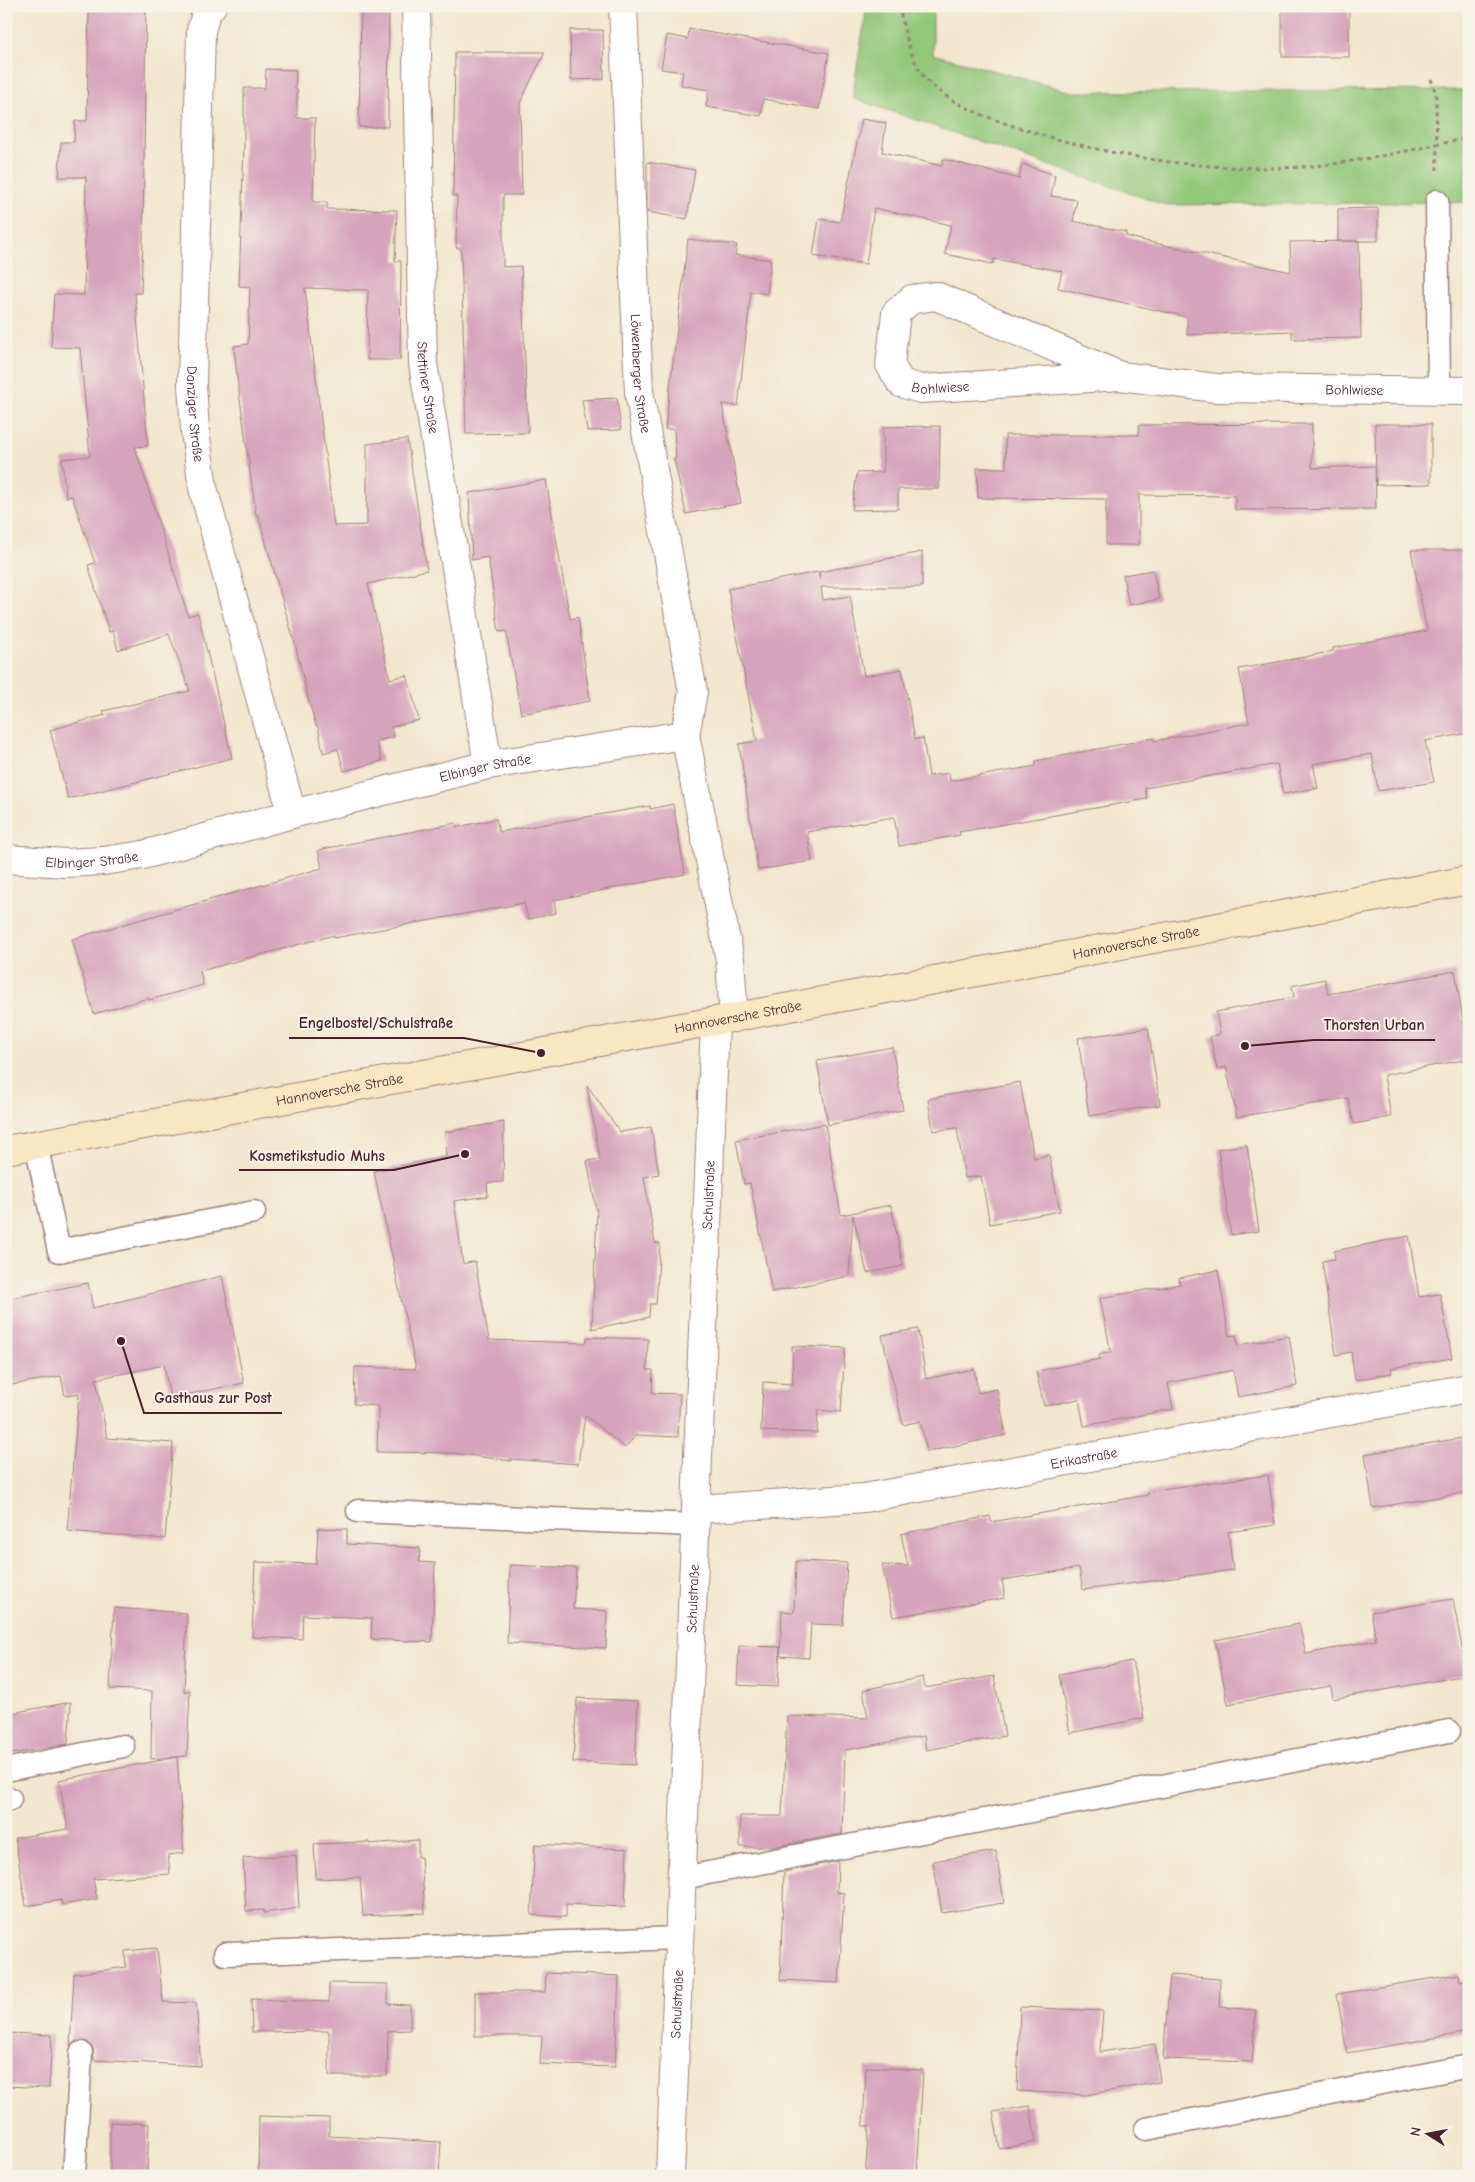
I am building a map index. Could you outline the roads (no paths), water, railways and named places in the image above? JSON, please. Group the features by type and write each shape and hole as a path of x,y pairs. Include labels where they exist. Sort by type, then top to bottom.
{"street":[{"name":"Danziger Straße","path":"212,6 206,13 201,32 192,384 195,431 203,488 292,814"},
{"name":"Stettiner Straße","path":"416,6 422,364 488,764"},
{"name":"Löwenberger Straße","path":"623,6 639,392 692,692 685,734"},
{"name":"Bohlwiese","path":"1120,376 936,296 912,299 896,313 890,364 901,383 921,389 1120,376 1216,388 1439,389 1469,391"},
{"name":"Elbinger Straße","path":"6,859 66,863 103,861 143,855 292,814 488,764 685,734"},
{"path":"685,734 730,960 724,1020"},
{"name":"Hannoversche Straße","path":"6,1150 724,1020 1469,880"},
{"name":"Schulstraße","path":"670,2176 678,1938 697,1517 724,1020"},
{"name":"Erikastraße","path":"697,1517 864,1498 1469,1388"}],"lane":[{"path":"1437,200 1439,389"},
{"path":"36,1144 59,1251 254,1212"},
{"path":"358,1510 697,1517"},
{"path":"682,1878 1449,1731"},
{"path":"6,1770 123,1746"},
{"path":"225,1954 678,1938"},
{"path":"74,2176 80,2053"},
{"path":"1146,2129 1469,2066"}],"place":[{"name":"Thorsten Urban","path":"1245,1046"},
{"name":"Engelbostel/Schulstraße","path":"541,1053"},
{"name":"Kosmetikstudio Muhs","path":"465,1154"},
{"name":"Gasthaus zur Post","path":"121,1341"}]}
